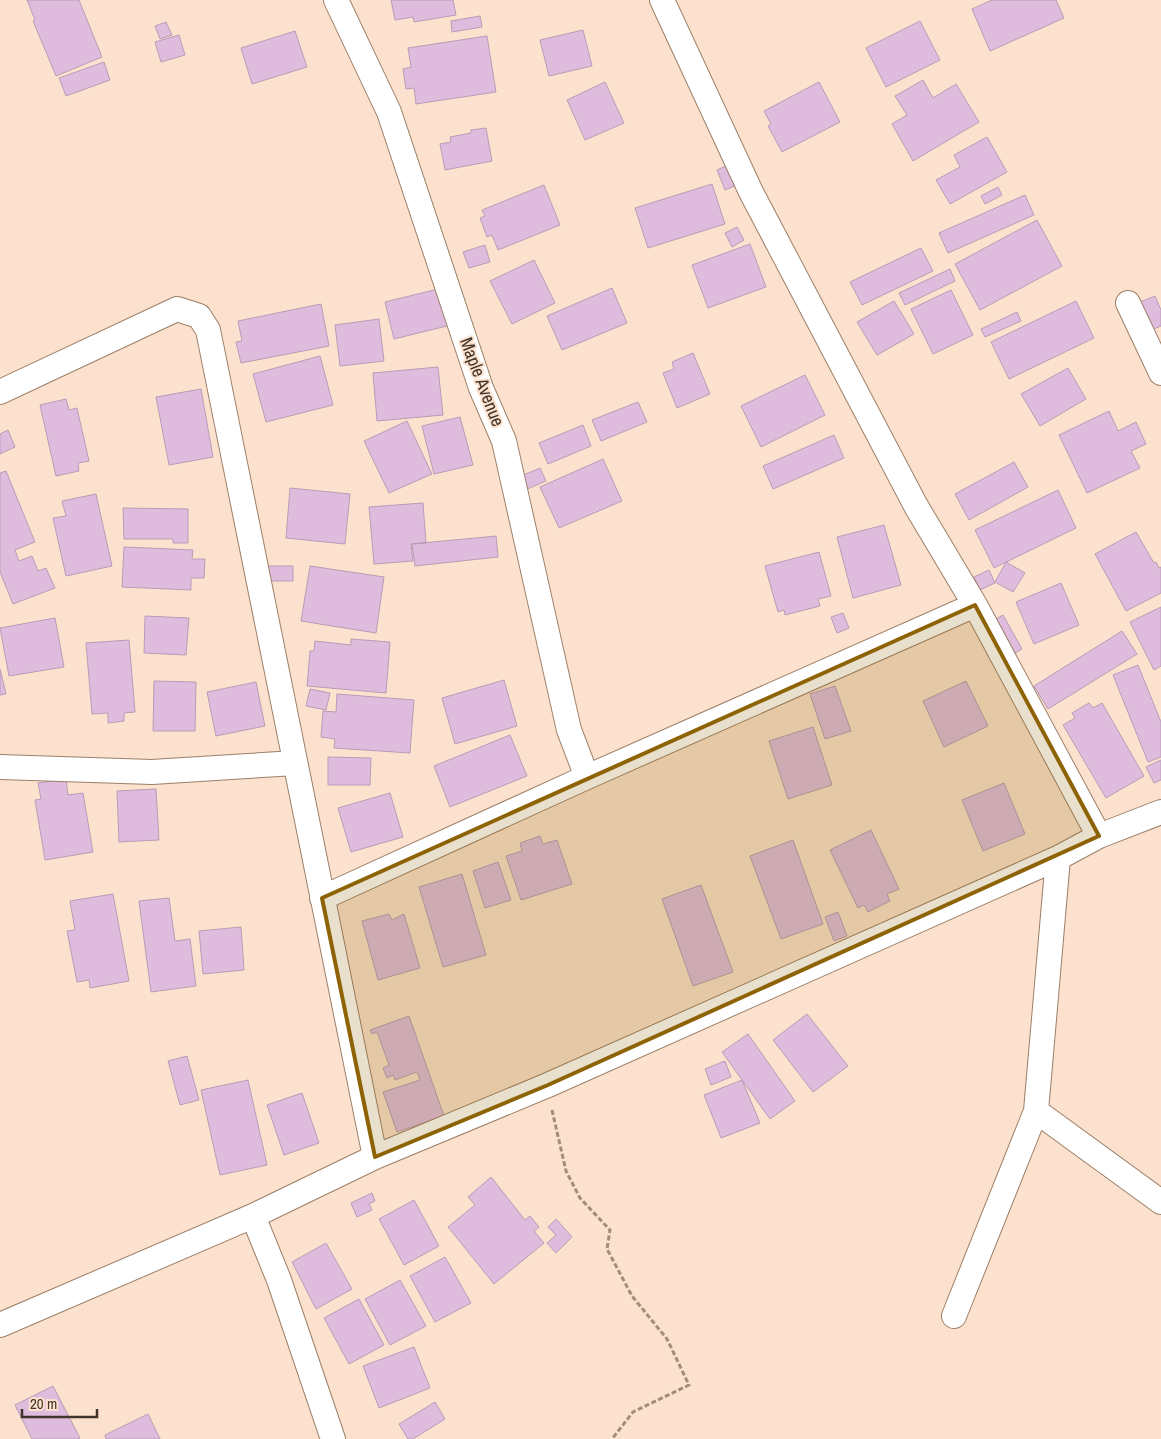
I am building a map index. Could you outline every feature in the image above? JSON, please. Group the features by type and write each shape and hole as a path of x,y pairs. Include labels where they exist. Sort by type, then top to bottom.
{"street":[{"name":"Maple Avenue","path":"336,0 389,112 482,388 504,440 569,730 587,777"},
{"path":"662,0 756,201 916,506 975,605 1098,836"},
{"path":"1128,303 1161,373"},
{"path":"0,392 177,309 199,316 208,330 375,1157"},
{"path":"322,898 587,777 975,605"},
{"path":"0,767 152,772 295,763"},
{"path":"0,1325 252,1216 375,1157 548,1085 1058,858 1098,836 1161,812"},
{"path":"954,1316 1036,1111 1058,858"},
{"path":"1036,1111 1161,1202"},
{"path":"252,1216 279,1280 334,1439"}],"path":[{"path":"548,1085 554,1126 566,1171 580,1198 610,1230 607,1249 632,1296 668,1339 689,1384 633,1412 612,1439"}],"highlighted area":[{"path":"975,605 1099,836 548,1085 375,1157 322,898"}],"building":[{"path":"27,0 79,0 102,57 56,76 33,21 35,20"},
{"path":"391,0 453,0 456,15 414,22 413,17 395,20"},
{"path":"992,0 1056,0 1064,18 990,51 972,9"},
{"path":"480,16 482,27 452,32 451,21"},
{"path":"920,21 940,60 886,87 866,48"},
{"path":"166,22 172,35 160,39 155,26"},
{"path":"583,30 592,66 549,76 540,40"},
{"path":"295,31 307,67 252,84 241,48"},
{"path":"179,35 185,55 161,62 155,42"},
{"path":"487,36 496,92 416,104 414,88 406,89 403,69 411,67 408,48"},
{"path":"104,62 110,80 66,96 59,78"},
{"path":"923,80 933,98 956,84 979,122 913,161 892,124 907,115 895,96"},
{"path":"605,82 624,123 585,140 567,100"},
{"path":"819,82 840,122 782,152 768,126 771,124 764,111"},
{"path":"486,128 492,161 445,170 440,144 451,142 450,137 471,133 471,130"},
{"path":"987,137 1007,172 950,204 936,180 960,167 954,155"},
{"path":"728,165 737,185 725,190 717,170"},
{"path":"712,184 725,224 648,248 635,208"},
{"path":"544,185 560,225 498,250 492,235 487,237 480,218 485,216 482,210"},
{"path":"998,187 1002,195 985,204 981,196"},
{"path":"1025,195 1034,215 948,253 939,233"},
{"path":"1037,220 1062,266 980,310 955,264"},
{"path":"737,227 744,240 732,247 725,233"},
{"path":"750,244 766,287 708,308 692,265"},
{"path":"485,245 490,262 469,268 463,252"},
{"path":"921,248 933,271 862,305 850,282"},
{"path":"534,260 555,303 512,324 490,281"},
{"path":"950,269 955,281 905,305 899,293"},
{"path":"442,288 451,325 394,339 385,302"},
{"path":"612,288 627,323 562,350 547,316"},
{"path":"951,290 973,335 933,354 911,309"},
{"path":"1155,296 1161,310 1161,326 1146,332 1135,304"},
{"path":"894,301 914,334 877,355 857,322"},
{"path":"1076,301 1094,338 1009,379 991,342"},
{"path":"321,304 329,346 241,363 236,342 242,341 238,321"},
{"path":"1017,312 1021,321 985,337 981,329"},
{"path":"379,319 384,361 340,366 335,325"},
{"path":"693,353 710,394 677,408 663,373 674,369 672,362"},
{"path":"320,356 333,405 266,422 253,374"},
{"path":"438,367 443,415 377,421 373,373"},
{"path":"1068,368 1086,399 1040,426 1021,394"},
{"path":"805,375 825,415 761,447 741,406"},
{"path":"201,389 213,457 169,465 156,397"},
{"path":"66,399 69,410 77,408 89,461 78,463 79,471 56,476 40,405"},
{"path":"638,402 647,422 601,441 592,420"},
{"path":"1109,411 1118,431 1136,422 1146,444 1131,451 1140,468 1087,493 1059,435"},
{"path":"460,417 473,465 434,474 422,426"},
{"path":"407,421 432,474 389,493 364,441"},
{"path":"583,425 591,446 548,464 539,443"},
{"path":"8,430 15,447 0,454 0,434"},
{"path":"834,435 844,458 773,489 763,466"},
{"path":"603,459 622,501 559,528 540,487"},
{"path":"1014,462 1028,487 969,520 955,494"},
{"path":"540,468 546,481 525,490 519,477"},
{"path":"6,471 35,542 15,550 19,561 32,556 38,571 46,568 55,588 13,604 0,572 0,473"},
{"path":"290,488 350,494 345,544 286,538"},
{"path":"1058,490 1076,528 994,568 975,530"},
{"path":"96,494 112,566 66,576 53,518 66,516 62,501"},
{"path":"423,503 426,543 411,544 413,561 374,564 369,507"},
{"path":"123,508 188,509 188,543 173,543 173,539 124,539"},
{"path":"884,525 901,585 853,598 837,537"},
{"path":"1136,532 1154,563 1156,562 1159,568 1161,567 1161,593 1126,611 1095,554"},
{"path":"496,536 498,557 415,566 412,544"},
{"path":"124,547 193,550 192,559 205,559 204,578 191,578 191,590 122,587"},
{"path":"819,552 831,596 818,599 820,606 785,615 784,610 778,612 765,566"},
{"path":"1006,562 1025,573 1013,592 995,582"},
{"path":"267,566 293,566 293,581 267,581"},
{"path":"310,566 384,577 376,633 301,621"},
{"path":"989,570 995,583 980,590 974,577"},
{"path":"1061,583 1079,625 1034,644 1016,602"},
{"path":"1161,607 1161,666 1154,670 1130,622"},
{"path":"843,613 849,628 837,633 831,617"},
{"path":"1003,615 1022,649 1004,660 984,626"},
{"path":"145,616 189,618 186,655 144,653"},
{"path":"55,618 64,667 9,676 0,628"},
{"path":"1122,631 1137,654 1048,709 1034,686"},
{"path":"351,639 390,642 386,693 307,686 310,651 314,651 315,641 351,645"},
{"path":"129,640 135,712 124,713 124,721 108,723 108,713 92,714 86,643"},
{"path":"1138,665 1161,722 1161,757 1148,762 1113,675"},
{"path":"0,669 6,694 0,695"},
{"path":"504,680 517,726 455,744 442,698"},
{"path":"154,681 196,682 195,731 153,731"},
{"path":"966,681 988,726 944,747 923,701"},
{"path":"256,682 265,726 216,736 207,692"},
{"path":"835,686 851,731 825,739 810,694"},
{"path":"310,689 330,693 326,710 306,706"},
{"path":"337,694 414,700 410,753 334,748 335,739 321,737 323,711 336,712"},
{"path":"1089,703 1093,708 1102,703 1144,776 1106,798 1063,725 1075,718 1072,713"},
{"path":"813,727 832,785 788,799 769,741"},
{"path":"510,735 527,776 450,807 434,766"},
{"path":"328,757 371,758 370,785 328,785"},
{"path":"1161,760 1161,780 1154,783 1146,767"},
{"path":"66,779 68,795 83,793 93,852 45,860 35,800 41,799 38,783"},
{"path":"1004,783 1025,834 983,851 962,800"},
{"path":"156,789 159,840 119,842 117,791"},
{"path":"390,793 403,837 351,852 338,808"},
{"path":"871,830 899,889 887,894 890,901 868,912 864,905 858,908 830,850"},
{"path":"540,836 543,844 557,840 572,884 521,900 506,856 522,851 520,843"},
{"path":"793,840 823,924 781,939 750,856"},
{"path":"498,862 511,900 485,908 473,871"},
{"path":"462,874 486,955 443,967 419,887"},
{"path":"701,885 733,972 693,986 662,899"},
{"path":"113,894 129,981 90,988 89,980 77,982 67,931 75,930 70,901"},
{"path":"169,898 175,941 190,939 196,986 151,992 139,901"},
{"path":"838,912 847,936 834,941 825,917"},
{"path":"389,914 392,920 404,914 420,968 378,980 362,921"},
{"path":"241,927 244,970 203,974 199,931"},
{"path":"807,1014 848,1066 813,1092 773,1040"},
{"path":"409,1016 444,1116 397,1132 383,1092 420,1080 417,1072 395,1080 393,1075 387,1078 383,1068 389,1065 377,1032 372,1034 370,1030"},
{"path":"748,1034 795,1101 770,1119 722,1052"},
{"path":"187,1056 199,1100 180,1105 168,1061"},
{"path":"725,1061 731,1077 711,1085 705,1069"},
{"path":"248,1080 267,1165 220,1175 201,1090"},
{"path":"742,1080 760,1123 721,1138 704,1095"},
{"path":"302,1093 319,1143 284,1155 267,1105"},
{"path":"491,1177 525,1220 530,1216 539,1227 534,1231 544,1243 494,1284 448,1227 475,1205 468,1197"},
{"path":"372,1193 375,1201 369,1204 372,1210 357,1217 351,1203"},
{"path":"414,1200 439,1246 404,1265 379,1219"},
{"path":"556,1219 572,1237 556,1253 547,1243 556,1235 548,1227"},
{"path":"326,1243 352,1289 316,1309 292,1262"},
{"path":"445,1257 471,1303 435,1322 410,1276"},
{"path":"400,1280 426,1326 390,1345 365,1299"},
{"path":"359,1299 384,1345 349,1364 324,1318"},
{"path":"414,1347 430,1388 379,1408 363,1366"},
{"path":"53,1386 80,1438 32,1439 15,1405"},
{"path":"435,1402 445,1419 413,1439 408,1439 399,1424"},
{"path":"148,1414 160,1439 106,1439 105,1435"}]}
